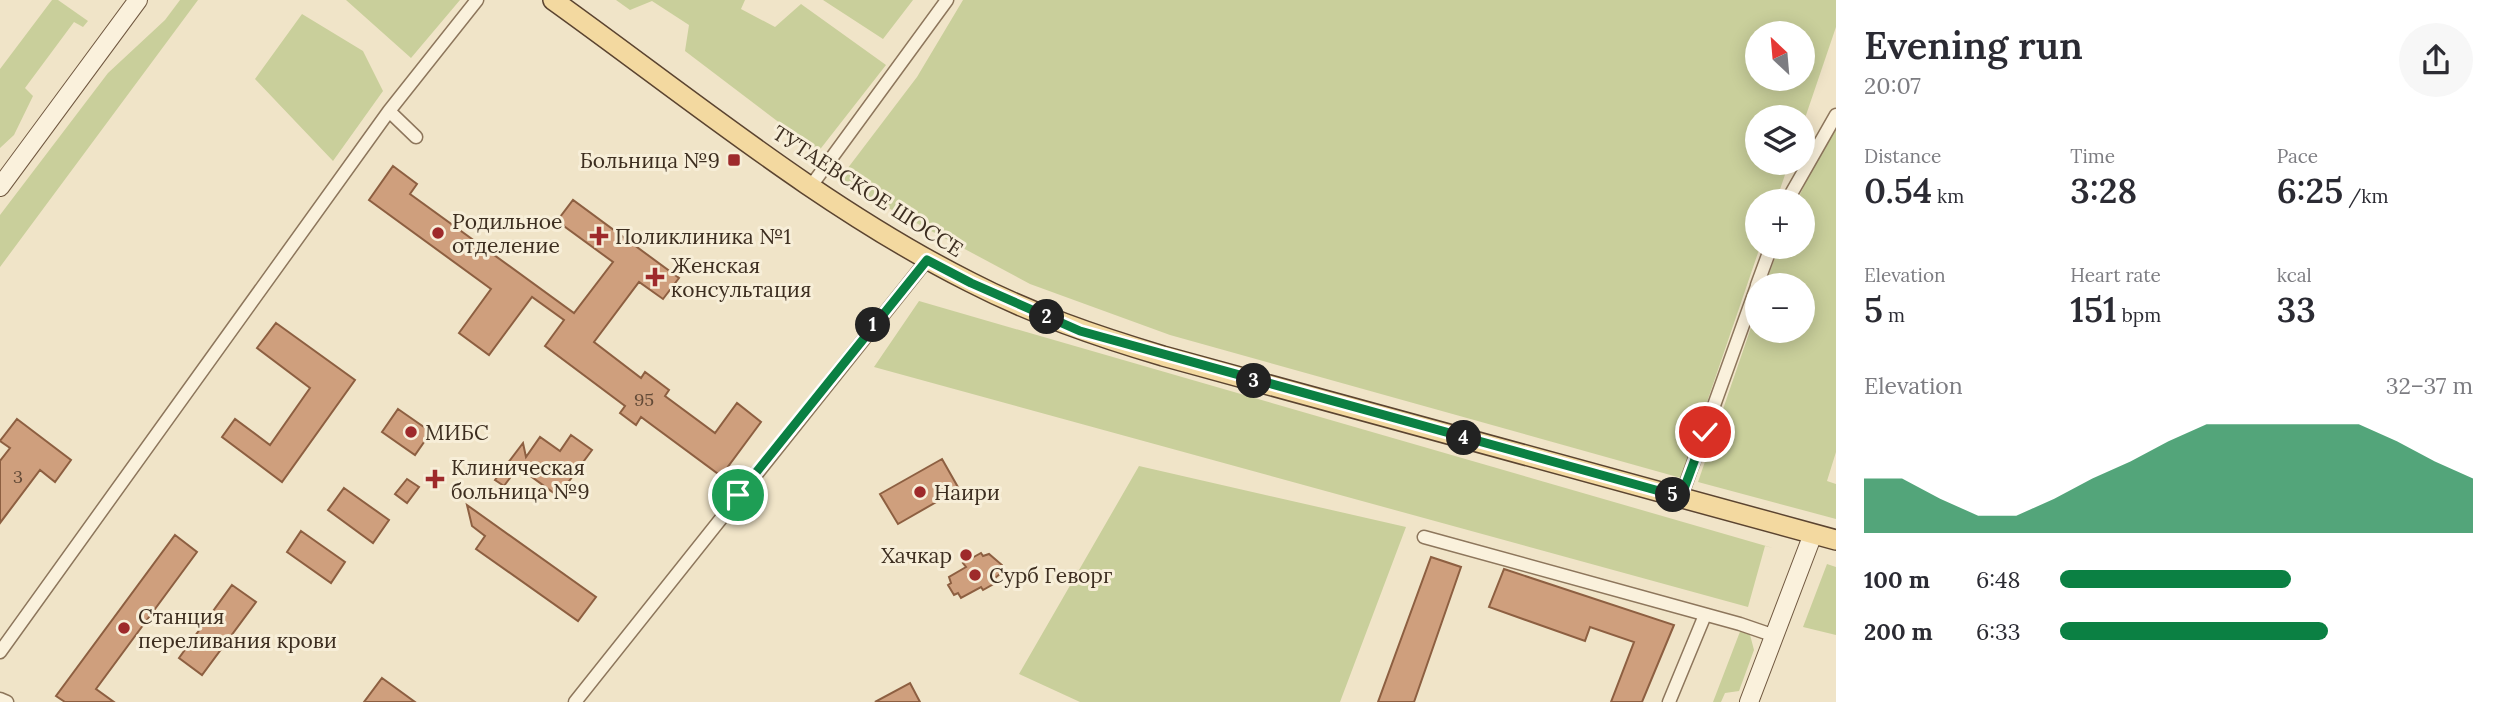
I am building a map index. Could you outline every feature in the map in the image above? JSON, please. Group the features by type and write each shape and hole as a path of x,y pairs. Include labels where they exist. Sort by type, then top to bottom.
{"main road":[{"name":"ТУТАЕВСКОЕ ШОССЕ","path":"553,0 811,186 927,260 971,283 1080,331 1836,540"}],"street":[{"path":"0,187 138,0"},
{"path":"0,652 388,111 477,0"},
{"path":"811,186 947,0"},
{"path":"388,111 416,137"},
{"path":"1791,189 1836,115"},
{"path":"575,702 927,260"},
{"path":"1681,497 1745,319"},
{"path":"1749,702 1813,534"},
{"path":"1424,537 1775,636"},
{"path":"1669,702 1704,615"},
{"path":"0,699 7,702"}],"green space":[{"path":"52,0 58,0 88,21 83,27 74,22 25,88 33,96 14,135 0,148 0,69"},
{"path":"180,0 198,0 0,267 0,215 108,73 165,20"},
{"path":"346,0 460,0 411,58"},
{"path":"616,0 745,0 741,9 775,27 801,4 886,65 818,152 685,51 689,25 652,1 630,10"},
{"path":"823,0 913,0 883,39"},
{"path":"963,0 1836,0 1836,27 1815,89 1815,21 1745,21 1745,91 1814,91 1809,105 1745,105 1745,175 1785,175 1780,189 1745,189 1745,259 1756,259 1751,273 1745,273 1745,291 1681,478 1170,335 1030,284 838,181 917,77"},
{"path":"302,14 363,51 383,91 333,161 255,79"},
{"path":"1836,117 1836,452 1827,481 1836,484 1836,519 1698,482 1746,343 1815,343 1815,273 1769,273 1775,259 1815,259 1815,189 1803,189 1809,175 1815,175 1815,162"},
{"path":"919,301 1773,548 1765,546 1748,607 874,367"},
{"path":"1139,466 1406,527 1340,702 1080,702 1019,674"},
{"path":"1827,564 1836,567 1836,635 1803,627"},
{"path":"1741,629 1749,631 1754,650 1739,691 1725,693 1721,702 1713,702"}],"building":[{"path":"393,166 417,184 410,194 574,313 613,262 557,221 573,200 679,278 663,299 639,282 594,342 641,378 645,372 669,390 665,396 715,433 737,403 761,422 721,476 641,417 636,425 620,413 625,406 545,346 564,320 532,297 489,355 459,333 491,289 369,200"},
{"path":"276,323 355,380 282,482 222,437 235,419 270,445 310,388 257,348"},
{"path":"398,409 431,432 415,455 382,432"},
{"path":"17,419 71,460 55,482 40,470 0,523 0,461 10,448 0,441"},
{"path":"571,435 592,450 558,496 518,467 504,486 495,480 523,443 526,457 540,437 560,451"},
{"name":"Наири","path":"942,459 959,489 898,524 880,494"},
{"path":"407,479 419,487 407,503 395,494"},
{"path":"344,488 389,520 373,543 328,510"},
{"path":"467,505 596,597 578,621 476,549 485,536 472,526"},
{"path":"301,531 345,562 331,583 287,552"},
{"name":"Станция переливания крови","path":"175,535 197,552 96,689 114,702 65,702 56,696"},
{"name":"Сурб Геворг","path":"981,553 983,556 989,554 1002,565 1000,574 995,578 997,582 961,598 958,593 954,595 948,585 951,583 949,577 966,567 963,563"},
{"path":"1431,557 1461,567 1414,702 1378,702"},
{"path":"1504,569 1674,625 1642,702 1611,702 1634,642 1590,627 1585,641 1489,607"},
{"path":"232,585 256,602 202,675 179,658"},
{"path":"382,678 415,702 364,702"},
{"path":"910,683 920,702 875,702"}],"place":[{"name":"Больница №9","path":"734,160"},
{"name":"Родильное отделение","path":"438,233"},
{"name":"Поликлиника №1","path":"599,236"},
{"name":"Женская консультация","path":"655,277"},
{"name":"МИБС","path":"411,432"},
{"name":"Клиническая больница №9","path":"435,479"},
{"name":"Наири","path":"920,492"},
{"name":"Хачкар","path":"966,555"},
{"name":"Сурб Геворг","path":"975,575"},
{"name":"Станция переливания крови","path":"124,628"}],"route":[{"path":"738,495 927,260 971,283 1080,331 1681,497 1705,432"}]}
